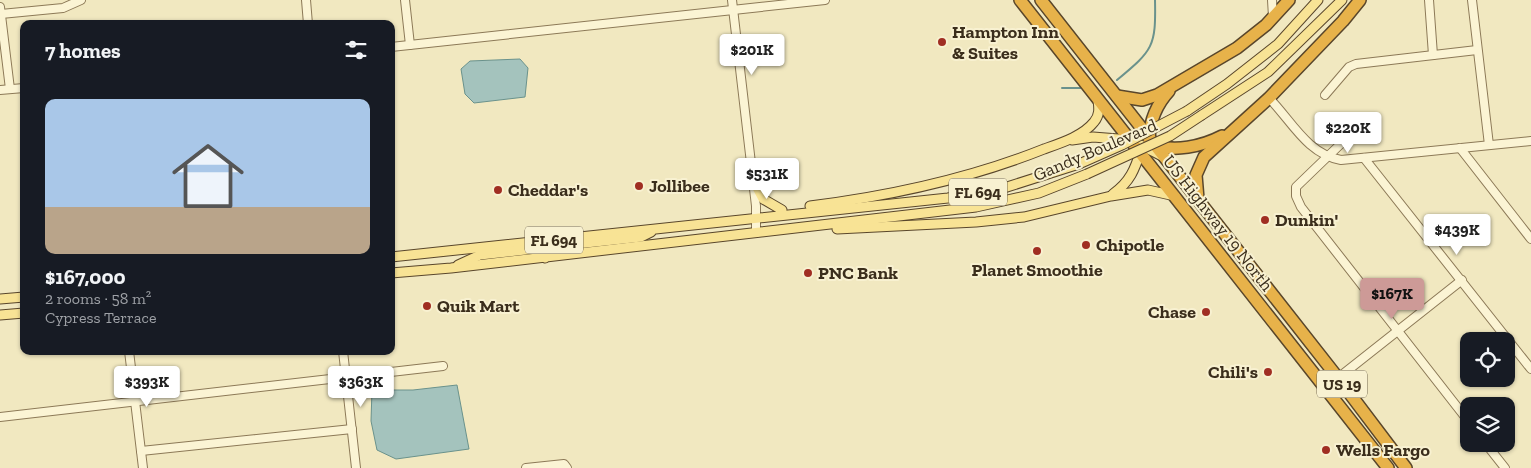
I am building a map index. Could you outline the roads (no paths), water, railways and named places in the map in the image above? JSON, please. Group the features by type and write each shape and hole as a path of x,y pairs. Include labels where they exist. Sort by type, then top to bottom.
{"highway":[{"path":"1020,0 1123,130 1145,144 1194,146 1211,141 1232,131"},
{"name":"US Highway 19 North","path":"1041,0 1140,126 1151,166 1324,384 1388,468"},
{"path":"1117,96 1133,100 1150,98 1173,86 1237,48 1273,17 1289,0"},
{"path":"1198,199 1196,182 1199,166 1204,157 1268,98 1344,21 1360,0"},
{"path":"1145,144 1154,114 1161,100 1173,86"},
{"name":"US Highway 19 North","path":"1145,144 1165,158 1338,378 1406,468"},
{"path":"1309,366 1323,375 1338,378"},
{"path":"1324,384 1358,404"}],"main road":[{"name":"Gandy Boulevard","path":"755,218 948,198 1008,187 1079,164 1129,142 1187,111 1227,84 1278,44 1318,0"},
{"name":"Gandy Boulevard","path":"756,234 976,207 1039,193 1087,174 1170,136 1268,72 1342,0"},
{"path":"1065,142 1095,121 1099,112 1098,100"},
{"path":"755,218 768,212 884,194 940,183 988,170 1065,142 1093,137 1145,144 1132,175 1125,186 1111,196"},
{"path":"754,182 763,199 782,210"},
{"path":"789,230 983,222 1060,210 1111,196 1148,190 1175,196"},
{"name":"FL 694","path":"395,257 755,218"},
{"path":"545,258 547,252 558,246 641,237 660,228"},
{"name":"FL 694","path":"395,273 756,234"},
{"path":"451,268 480,255 534,248 540,245 540,241"},
{"path":"0,299 20,296"},
{"path":"0,315 20,312"}],"street":[{"path":"10,89 0,10 63,4 81,0"},
{"path":"306,0 308,20"},
{"path":"405,0 410,45"},
{"path":"732,0 754,182 756,234"},
{"path":"395,47 825,0"},
{"path":"1272,0 1273,17"},
{"path":"1429,0 1433,55"},
{"path":"1472,0 1489,145"},
{"path":"1325,95 1348,67 1356,64 1477,50"},
{"path":"0,90 20,88"},
{"path":"1268,98 1312,147 1329,158 1341,160 1531,141"},
{"path":"1350,135 1329,158 1296,187 1296,196 1301,206 1460,410"},
{"path":"1460,148 1531,239"},
{"path":"1364,158 1531,370"},
{"path":"1338,378 1462,280"},
{"path":"129,355 143,468"},
{"path":"344,355 356,468"},
{"path":"0,416 443,366"},
{"path":"141,451 352,429"},
{"path":"1492,452 1505,468"},
{"path":"526,468 566,466"}],"water":[{"path":"520,59 528,68 525,97 474,103 465,94 461,69 470,61"},
{"path":"457,385 469,449 396,459 377,450 371,421 372,390 413,390"}],"waterway":[{"path":"1117,80 1145,54 1150,46 1155,28 1155,0"},
{"path":"1062,88 1081,88"}],"place":[{"name":"Hampton Inn & Suites","path":"942,42"},
{"name":"Jollibee","path":"639,186"},
{"name":"Cheddar's","path":"498,190"},
{"name":"Dunkin'","path":"1265,220"},
{"name":"Chipotle","path":"1086,245"},
{"name":"Planet Smoothie","path":"1037,251"},
{"name":"PNC Bank","path":"808,273"},
{"name":"Quik Mart","path":"427,306"},
{"name":"Chase","path":"1206,312"},
{"name":"Chili's","path":"1268,372"},
{"name":"Wells Fargo","path":"1326,450"}]}
